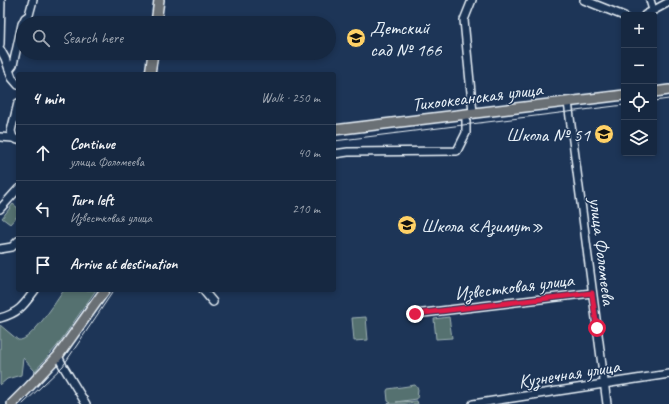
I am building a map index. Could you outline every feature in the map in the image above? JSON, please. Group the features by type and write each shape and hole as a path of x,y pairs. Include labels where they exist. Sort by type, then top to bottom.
{"main road":[{"path":"157,16 159,0"},
{"path":"150,72 152,60"},
{"path":"657,92 669,90"},
{"name":"Тихоокеанская улица","path":"336,130 621,95"},
{"path":"12,404 58,356 104,292"}],"street":[{"path":"0,44 1,0"},
{"path":"28,16 33,0"},
{"path":"336,154 348,152 457,151 466,133 469,114 464,20 472,0"},
{"path":"584,0 621,15"},
{"path":"650,0 653,10"},
{"path":"650,12 669,2"},
{"path":"0,49 5,58 8,70 16,83"},
{"path":"8,70 13,65 16,51"},
{"name":"улица Фоломеева","path":"568,102 607,404"},
{"path":"16,112 11,131 16,139"},
{"path":"0,137 16,139"},
{"path":"0,208 16,191"},
{"path":"0,249 12,247 16,243"},
{"path":"0,318 10,316 20,309 33,292"},
{"path":"205,292 213,302"},
{"name":"Известковая улица","path":"415,314 592,293"},
{"path":"58,356 86,404"},
{"name":"Кузнечная улица","path":"473,404 669,374"}],"green space":[{"path":"13,204 16,206 16,217 10,224 2,218"},
{"path":"63,292 95,292 57,346 35,371 23,358 21,375 7,379 0,385 0,325 18,340 23,339 36,328"},
{"path":"366,317 368,340 354,341 352,318"},
{"path":"449,317 452,338 436,339 434,319"},
{"path":"415,385 418,389 417,399 396,402 417,401 418,404 387,404 391,403 388,401 388,389"}],"tram line":[{"path":"657,101 669,99"},
{"path":"336,141 621,105"},
{"path":"23,404 63,366 113,292"}],"place":[{"name":"Детский сад № 166","path":"356,38"},
{"name":"Школа № 51","path":"604,134"},
{"name":"Школа «Азимут»","path":"407,225"}],"route":[{"path":"415,314 592,293 597,328"}]}
